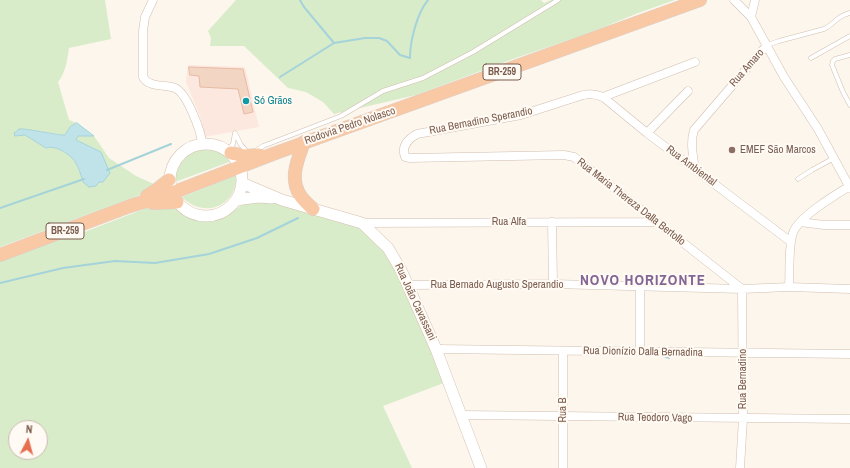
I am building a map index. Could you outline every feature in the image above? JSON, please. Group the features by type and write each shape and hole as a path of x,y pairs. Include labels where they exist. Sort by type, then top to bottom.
{"highway":[{"name":"Rodovia Pedro Nolasco","path":"0,255 130,206 174,198 241,175 273,154 304,142 700,0"},
{"path":"304,142 295,169 295,183 300,195 313,209"},
{"path":"229,152 250,156 273,154"},
{"path":"130,206 155,192 169,180"}],"main road":[{"path":"202,144 214,144 229,152 241,175 240,192 236,200 227,209 219,214 210,216 201,216 184,209 174,198 169,180 172,166 179,154 187,148 202,144"},
{"path":"241,175 282,200"},
{"path":"236,200 258,197 282,200"},
{"name":"Rua João Cavassani","path":"282,200 362,223 388,248 401,270 436,349 481,468"}],"street":[{"path":"153,0 142,31 143,77 147,82 173,87 180,91 199,130 202,144"},
{"path":"734,0 751,17 784,77 818,129 850,187 796,225 791,242 789,286"},
{"path":"751,17 755,0"},
{"name":"Rua Amaro","path":"695,169 692,143 694,130 767,45"},
{"path":"603,97 695,62"},
{"path":"647,133 688,91"},
{"name":"Rua Ambiental","path":"591,93 603,97 647,133 791,242"},
{"name":"Rua Bernadino Sperandio","path":"410,158 405,157 404,148 408,141 417,134 521,115 591,93"},
{"name":"Rua Maria Thereza Dalla Bertollo","path":"410,158 557,155 574,157 742,289"},
{"path":"552,222 553,284"},
{"name":"Rua Alfa","path":"362,223 656,222"},
{"path":"800,222 824,225 850,225"},
{"name":"Rua Bernado Augusto Sperandio","path":"408,285 553,284 742,289 789,286 850,289"},
{"path":"640,286 640,351"},
{"name":"Rua Bernadino","path":"740,468 743,419 742,289"},
{"name":"Rua Dionízio Dalla Bernadina","path":"436,349 640,351 743,354 850,354"},
{"name":"Rua B","path":"563,351 563,468"},
{"name":"Rua Teodoro Vago","path":"461,415 850,419"}],"lane":[{"path":"229,152 236,133 241,145 250,156 263,146 341,116 383,91 423,78 473,52 558,0"},
{"name":"Rua Amaro","path":"767,45 824,29 829,27 840,16 850,12"},
{"path":"811,58 850,36"},
{"path":"850,55 836,59 833,61 832,65 850,105"},
{"path":"798,179 834,158"}],"shaded area":[{"path":"188,65 245,67 259,127 204,137 201,119 186,82"}],"green space":[{"path":"0,0 105,0 111,39 69,48 67,62 58,82 69,120 77,123 70,127 65,135 19,129 15,136 25,135 46,148 53,147 67,153 76,163 83,182 107,169 101,152 76,140 78,136 94,136 109,158 136,176 154,184 148,192 0,247"},
{"path":"236,0 541,0 544,3 551,0 675,0 592,32 513,59 416,95 334,114 323,102 306,92 288,88 244,46 210,46 211,38 208,31"},
{"path":"207,147 221,151 232,161 175,182 175,174 179,161 187,153 193,150"},
{"path":"237,175 235,186 231,195 225,202 217,206 209,208 200,207 191,204 182,197"},
{"path":"264,199 350,222 374,237 390,254 449,381 383,406 412,468 0,468 0,260 50,242 74,236 149,207 169,205 190,216 203,220 220,216 235,210 247,201"}],"water":[{"path":"77,123 94,136 78,136 76,140 101,152 110,173 103,182 99,182 96,186 89,187 83,182 76,163 64,151 53,147 46,148 25,135 15,136 14,133 19,129 22,129 65,135 70,127"}],"building":[{"name":"Só Grãos","path":"189,67 243,69 253,112 244,114 238,89 200,87 199,76 190,75"}],"waterway":[{"path":"300,0 304,7 334,43"},
{"path":"280,77 334,43 365,38 379,38 387,41 400,55 410,58 411,44 417,20 428,0"},
{"path":"107,170 171,144"},
{"path":"0,208 84,179"},
{"path":"0,283 63,268 115,261 155,263 209,254 257,238 298,218"},
{"path":"663,356 669,358"}],"place":[{"name":"Só Grãos","path":"246,101"},
{"name":"EMEF São Marcos","path":"732,150"}],"district":[{"name":"NOVO HORIZONTE","path":"643,281"}]}
